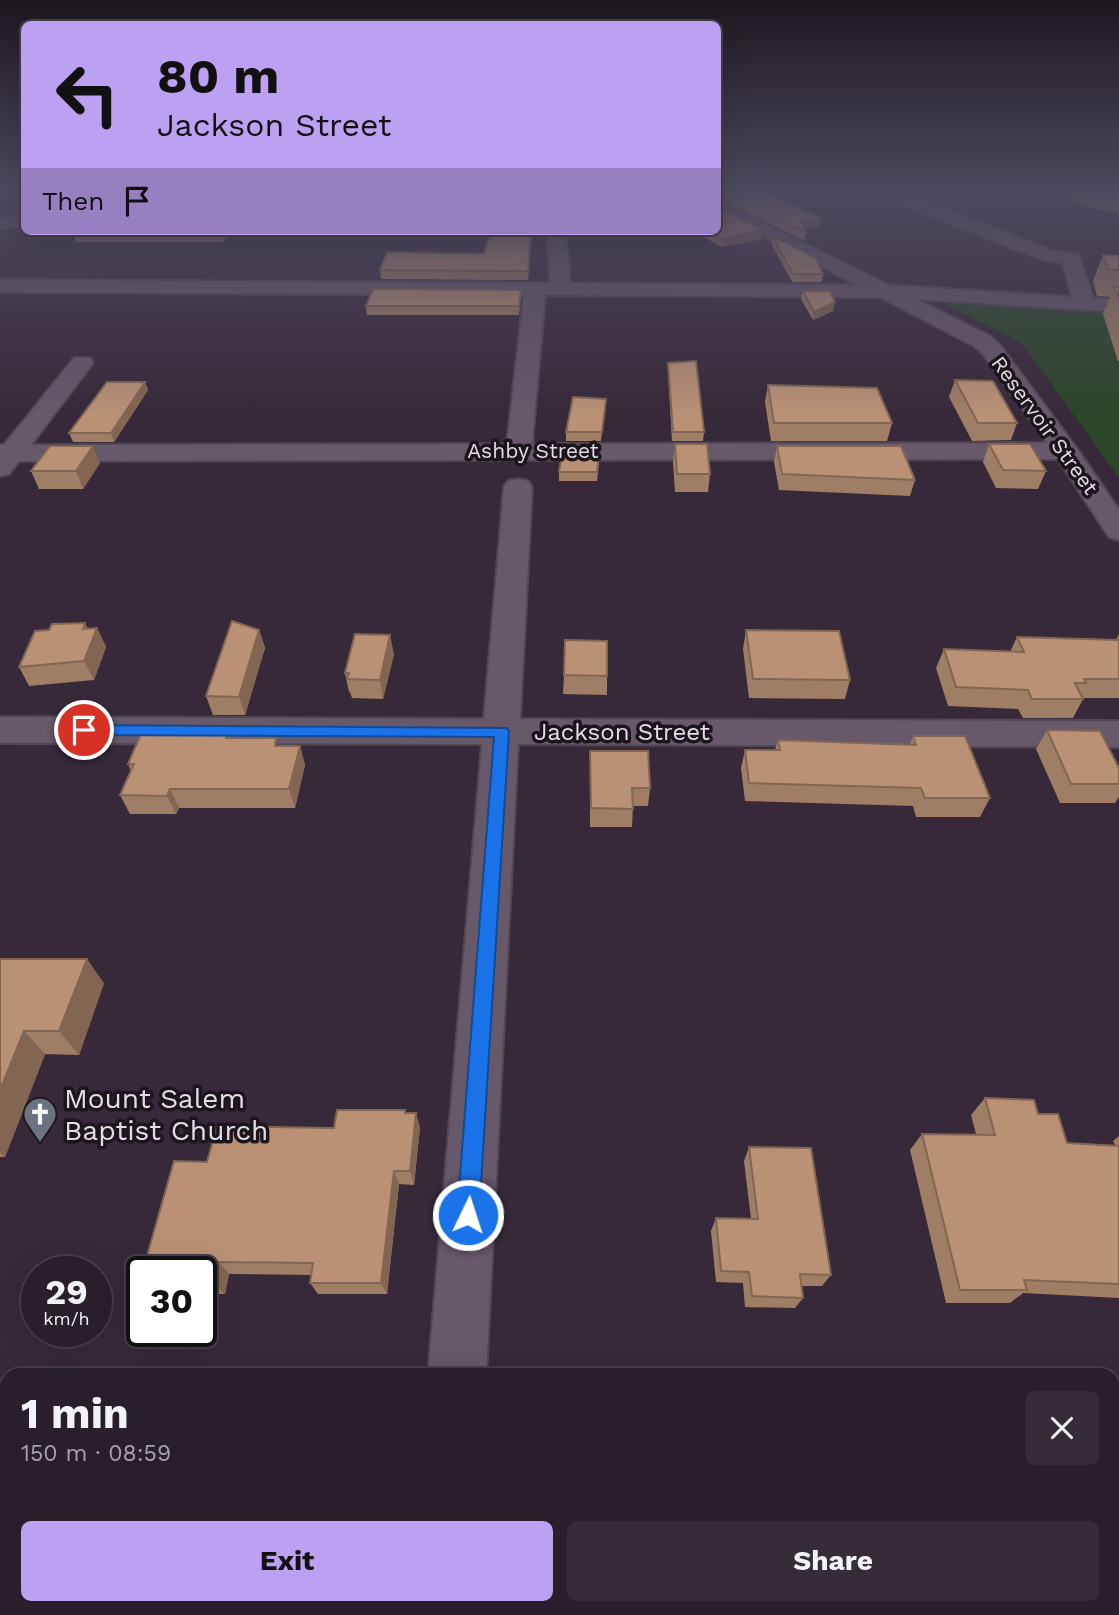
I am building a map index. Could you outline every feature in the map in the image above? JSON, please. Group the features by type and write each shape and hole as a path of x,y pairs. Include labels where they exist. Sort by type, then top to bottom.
{"street":[{"path":"559,264 561,290"},
{"name":"Reservoir Street","path":"834,264 982,341 991,349 1066,451 1119,531"},
{"path":"1073,264 1084,303"},
{"path":"0,286 885,290 1119,306"},
{"path":"458,1368 518,468 535,289"},
{"path":"4,458 82,363"},
{"name":"Ashby Street","path":"4,458 518,468 1066,451"},
{"name":"Jackson Street","path":"0,730 1119,734"}],"green space":[{"path":"932,298 1119,313 1119,478 1022,343"}],"building":[{"path":"382,264 528,264 528,271 380,270"},
{"path":"788,264 819,264 823,274 793,274"},
{"path":"1106,264 1119,264 1119,270 1108,269"},
{"path":"1114,287 1119,287 1119,300"},
{"path":"373,289 521,290 519,306 366,306"},
{"path":"803,291 830,291 835,302 814,312"},
{"path":"696,361 704,432 673,432 668,363"},
{"path":"955,380 993,381 1017,423 978,423"},
{"path":"107,382 145,382 111,433 69,433"},
{"path":"768,385 877,388 892,423 774,423"},
{"path":"573,397 606,399 602,432 566,432"},
{"path":"675,444 707,444 710,474 677,474"},
{"path":"989,444 1030,444 1046,471 1003,470"},
{"path":"50,446 93,446 76,471 31,471"},
{"path":"777,446 901,446 915,480 782,474"},
{"path":"562,453 599,453 597,472 559,472"},
{"path":"232,621 259,630 239,697 206,696"},
{"path":"85,623 83,629 97,628 84,661 19,667 35,631 49,630 52,624"},
{"path":"746,630 839,631 850,680 753,679"},
{"path":"355,634 390,635 380,680 347,679 349,673 345,673"},
{"path":"1017,637 1119,640 1119,679 1084,679 1086,683 1075,683 1083,699 1032,699 1028,690 956,687 944,649 1024,652"},
{"path":"565,640 607,641 607,676 564,675"},
{"path":"230,727 226,738 276,738 275,746 300,746 289,789 170,789 167,796 120,795 134,764 128,764 143,729"},
{"path":"1047,730 1100,731 1119,768 1119,784 1071,784"},
{"path":"913,736 965,736 990,798 925,798 921,788 749,783 745,750 780,750 778,740 916,745"},
{"path":"590,751 648,751 650,788 632,788 633,809 591,808"},
{"path":"0,959 87,959 59,1031 24,1031 0,1090"},
{"path":"985,1098 1034,1100 1038,1114 1058,1114 1067,1143 1119,1146 1119,1284 1024,1280 1027,1290 960,1290 922,1134 995,1135"},
{"path":"337,1110 405,1110 405,1113 416,1113 410,1171 394,1171 381,1283 310,1283 313,1263 219,1262 217,1270 217,1256 147,1256 174,1161 207,1162 217,1126 334,1128"},
{"path":"749,1147 811,1148 831,1275 800,1274 803,1298 752,1296 749,1272 721,1271 716,1218 758,1219"}],"place":[{"name":"Mount Salem Baptist Church","path":"40,1144"}],"route":[{"path":"84,730 502,732 468,1215"}]}
